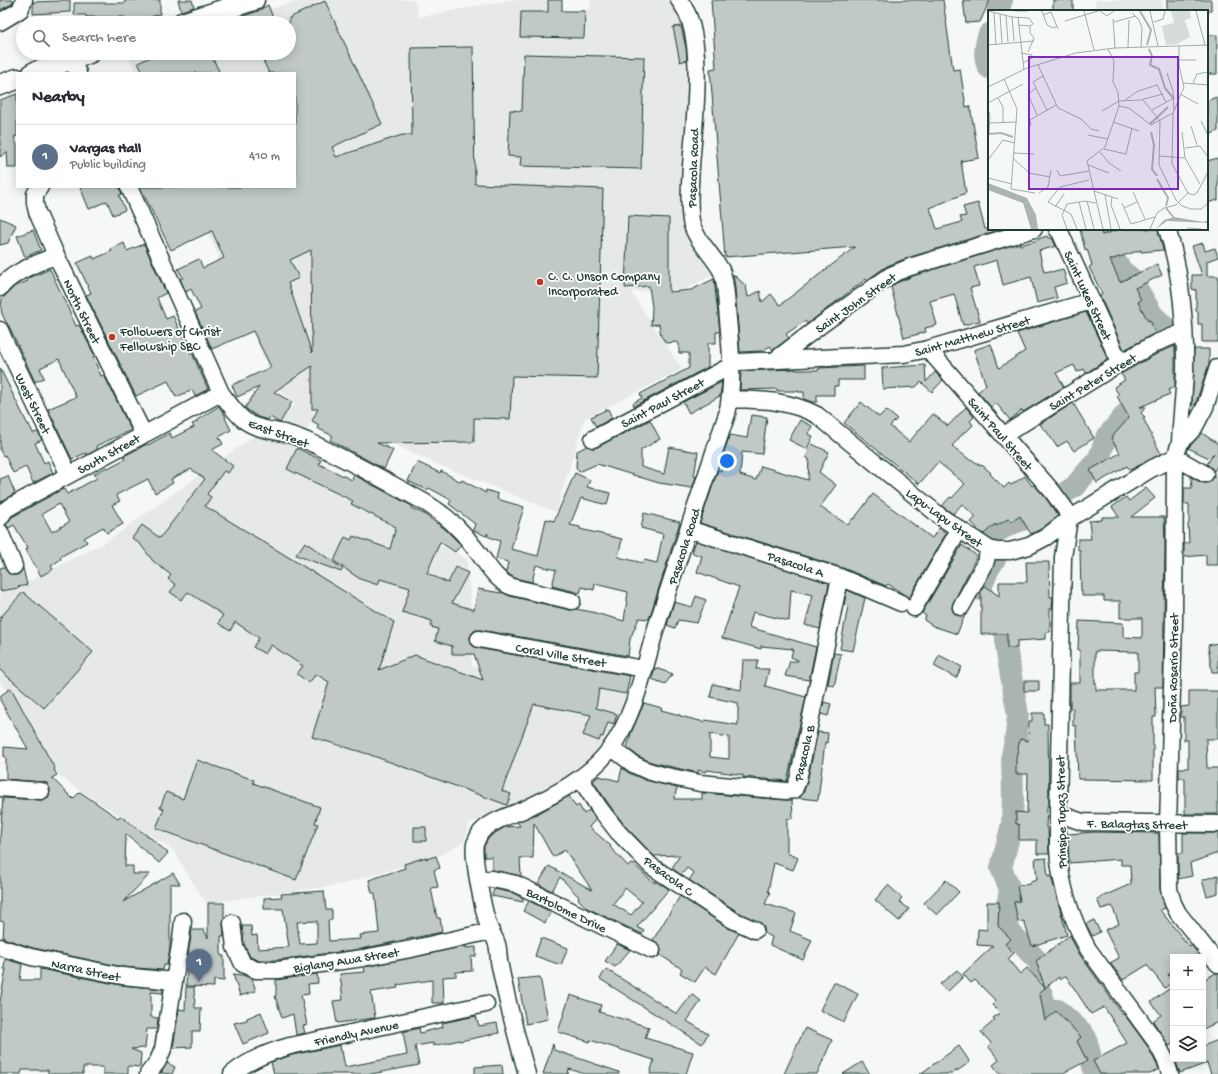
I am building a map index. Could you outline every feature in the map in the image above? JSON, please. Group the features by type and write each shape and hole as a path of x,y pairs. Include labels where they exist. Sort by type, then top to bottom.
{"main road":[{"path":"204,16 254,0"},
{"path":"37,72 79,62"},
{"path":"0,85 16,79"}],"street":[{"path":"0,22 20,10 24,0"},
{"name":"Pasacola Road","path":"527,1074 512,1021 500,965 498,946 484,911 474,847 477,838 483,830 492,824 582,781 612,748 627,719 731,399 732,365 725,286 721,271 697,236 692,223 689,200 696,54 692,30 687,13 679,0"},
{"name":"North Street","path":"39,188 35,194 35,203 56,255 143,434"},
{"name":"East Street","path":"128,188 221,392 235,412 250,423 266,430 296,436 311,443 437,510 462,533 498,579 505,584 572,601"},
{"name":"Saint John Street","path":"775,360 891,275 910,267 1031,230"},
{"name":"Saint Lukes Street","path":"1058,230 1120,363"},
{"name":"Doña Rosario Street","path":"1167,230 1178,280 1184,332 1185,373 1178,450 1168,875 1169,889 1178,913 1218,964"},
{"path":"0,288 5,281 15,275 56,255"},
{"name":"Saint Matthew Street","path":"732,365 738,362 904,354 928,349 1091,301"},
{"name":"West Street","path":"0,330 68,475"},
{"name":"Saint Peter Street","path":"1004,436 1120,363 1160,341 1184,332"},
{"name":"Saint Paul Street","path":"928,349 1055,495 1066,510 1069,519"},
{"name":"Saint Paul Street","path":"593,439 732,365"},
{"path":"1206,474 1178,450 1194,428 1205,407 1218,367"},
{"name":"South Street","path":"0,518 5,510 221,392"},
{"name":"Lapu-Lapu Street","path":"731,399 770,400 803,408 817,415 959,530 989,549 997,551 1010,551 1029,546 1046,537 1069,519 1152,470 1178,450"},
{"name":"Prinsipe Tupaz Street","path":"1069,519 1063,557 1058,812 1058,849 1060,868 1074,921 1088,949 1156,1042 1166,1061 1170,1074"},
{"name":"Pasacola A","path":"688,529 840,577 907,605 959,530"},
{"path":"0,532 14,566"},
{"path":"961,607 985,564 989,549"},
{"name":"Pasacola B","path":"612,748 633,764 662,775 700,783 786,791 794,790 798,780 840,577"},
{"name":"Coral Ville Street","path":"479,639 644,669"},
{"name":"Pasacola C","path":"582,781 600,809 618,832 651,866 732,920 755,930"},
{"path":"0,788 41,791"},
{"name":"F. Balagtas Street","path":"1058,812 1082,822 1218,824"},
{"name":"Bartolome Drive","path":"479,880 492,879 516,884 652,950"},
{"path":"148,1074 158,1061 163,1049 183,921"},
{"name":"Biglang Awa Street","path":"232,923 235,947 243,964 256,970 278,970 363,958 491,931"},
{"name":"Narra Street","path":"0,947 31,957 122,976 174,981"},
{"name":"Friendly Avenue","path":"232,1074 255,1058 290,1046 486,1004"}],"shaded area":[{"path":"301,0 414,0 419,17 509,0 550,0 552,13 591,9 590,0 676,0 689,29 689,221 715,274 685,289 631,292 682,369 584,419 556,512 432,462 317,409 288,469 467,559 471,613 469,634 472,666 628,695 618,725 605,746 565,777 512,807 470,823 464,842 441,855 339,885 206,903 173,850 72,785 58,774 28,718 0,682 0,591 32,580 109,540 268,426 296,404 277,387 187,188 296,188 296,72 136,72 130,60 296,60 296,16 247,16"},
{"path":"1095,0 1162,0 1162,10 1095,10"}],"building":[{"path":"0,0 13,1 12,4 0,10"},
{"path":"70,0 70,12 33,14 33,2"},
{"path":"125,0 160,0 160,14 154,16 74,15 74,3 125,3"},
{"path":"178,0 192,0 194,7 181,11"},
{"path":"548,0 562,0 562,11 585,11 584,38 520,37 521,12 548,12"},
{"path":"711,0 943,0 953,70 960,69 966,107 970,106 979,158 961,161 966,193 930,208 937,229 962,222 960,217 966,216 963,207 978,203 985,229 999,230 907,258 887,266 867,280 866,279 807,324 805,321 786,334 789,338 773,350 770,346 762,351 740,352 733,274 746,286 748,297 760,291 762,302 771,294 780,305 855,247 725,257 710,69 716,68"},
{"path":"963,0 990,0 980,22 966,23"},
{"path":"1053,0 1073,0 1073,10 1053,10"},
{"path":"1167,0 1211,0 1211,11 1167,10"},
{"path":"325,1 382,124 332,147 336,157 402,135 412,135 411,48 473,47 475,184 603,189 597,378 512,376 510,419 474,418 474,442 377,443 393,450 384,469 330,440 333,436 317,428 319,425 312,421 318,409 312,409 312,366 274,392 292,402 280,423 270,417 268,420 258,417 245,408 259,387 237,397 232,385 271,367 253,331 212,349 195,312 201,309 191,289 186,292 180,279 183,278 178,269 199,259 203,268 224,258 212,231 171,250 140,188 296,188 296,72 269,72 263,60 296,60 296,16 293,16","holes":["311,250 312,353 288,283 299,278 290,260"]},
{"path":"268,5 272,16 244,16 258,11"},
{"path":"681,26 687,60 680,62 673,27"},
{"path":"1208,35 1217,35 1217,74 1208,74"},
{"path":"524,54 644,57 641,169 520,166 521,157 508,156 510,110 522,111"},
{"path":"144,60 214,60 220,72 142,72 138,63"},
{"path":"16,94 16,136 14,137 16,142 16,168 8,168 7,152 0,157 0,100"},
{"path":"1216,97 1218,103 1218,131 1208,136 1208,101"},
{"path":"1218,158 1218,200 1208,203 1208,161"},
{"path":"80,188 120,188 122,194 119,195 125,210 113,215 107,201 89,209"},
{"path":"628,216 669,218 669,292 691,290 714,279 720,332 716,332 716,343 708,343 708,367 634,406 633,403 642,398 640,394 689,368 689,353 679,353 678,342 666,343 661,336 659,324 651,325 652,307 649,286 625,288"},
{"path":"0,218 16,225 8,243 0,245"},
{"path":"33,230 41,250 25,257 17,236"},
{"path":"1080,230 1100,230 1102,235 1118,230 1158,230 1163,250 1141,252 1141,250 1110,260 1120,282 1157,264 1162,275 1135,288 1141,300 1138,302 1148,321 1150,320 1155,333 1124,350 1100,296 1102,294 1089,267 1092,265 1087,249 1085,250"},
{"path":"1047,236 1048,238 1052,238 1056,246 1039,251 1044,272 1063,269 1067,283 1054,287 1057,298 1037,303 1031,277 1003,285 997,260 974,267 979,286 970,288 980,321 963,325 954,294 930,301 937,325 925,328 926,332 904,338 891,287 896,283 913,276 1019,243 1020,245"},
{"path":"124,243 127,251 144,244 166,293 157,298 166,319 173,316 208,389 195,396 192,390 176,397 168,381 136,396 86,295 91,293 77,263 93,256 94,259 112,251 111,249"},
{"path":"1203,243 1205,251 1215,248 1218,257 1207,261 1207,276 1218,276 1218,342 1202,342 1202,324 1198,324 1198,311 1196,311 1196,290 1192,289 1192,275 1202,275 1192,246"},
{"path":"50,269 76,326 79,325 95,356 93,357 101,376 104,375 131,430 96,446 98,449 87,455 86,453 72,459 48,409 76,397 59,359 40,368 44,378 35,382 2,314 1,308 2,299 15,286"},
{"path":"1086,312 1108,359 1086,373 1084,369 1077,372 1074,365 1056,373 1064,387 1023,412 1022,410 1010,420 996,403 991,407 978,392 986,385 974,350 991,344 999,368 1025,351 1017,333"},
{"path":"1175,346 1175,387 1168,390 1170,394 1140,407 1146,407 1141,413 1145,417 1143,418 1161,454 1130,470 1127,466 1097,483 1090,470 1120,453 1111,438 1129,418 1117,396 1119,395 1114,387 1125,380 1121,374 1160,352"},
{"path":"1194,349 1209,349 1209,364 1195,405 1192,405"},
{"path":"925,365 926,382 935,372 943,380 932,392 921,382 916,387 883,389 882,368"},
{"path":"864,366 864,380 838,380 838,386 834,386 834,395 817,395 817,402 804,399 804,392 798,391 777,391 777,389 740,390 741,371 796,369 819,370 819,368"},
{"path":"0,368 28,425 29,424 33,433 38,432 42,440 35,443 44,463 48,461 53,473 33,483 26,467 13,473 5,455 3,456 0,450"},
{"path":"722,382 720,396 689,413 683,402"},
{"path":"861,402 879,417 886,410 897,419 890,426 909,442 933,414 948,426 966,407 974,417 970,421 973,425 966,432 965,431 952,446 970,460 971,459 981,466 982,465 1004,488 1009,483 1011,485 1025,476 1032,486 1034,485 1045,497 1058,516 1041,529 1031,534 1020,516 1011,522 1008,519 996,526 995,524 984,534 976,529 977,528 971,522 976,517 962,504 953,514 942,506 965,484 938,462 919,484 844,423"},
{"path":"1073,403 1094,438 1074,451 1067,441 1057,447 1040,424"},
{"path":"219,406 226,417 225,418 231,430 219,437 223,444 212,450 233,466 228,473 224,471 207,494 211,497 205,506 394,622 379,670 415,655 483,680 474,654 452,654 452,646 435,641 438,629 431,627 432,621 402,612 410,588 380,579 378,585 360,579 334,561 345,537 351,540 353,536 390,549 396,527 351,504 353,501 287,469 297,448 321,460 319,464 352,480 354,475 412,506 411,508 424,514 445,529 461,545 455,552 440,542 427,573 448,583 456,567 468,573 452,603 474,610 478,589 501,592 510,596 570,610 576,609 592,612 624,621 628,592 595,584 594,590 582,587 580,593 552,586 556,570 536,565 532,582 515,578 510,575 506,572 508,562 496,559 500,541 487,536 488,533 486,536 474,531 475,524 449,504 451,500 429,488 427,490 408,481 417,462 440,473 441,471 461,482 462,480 486,493 486,490 498,494 497,499 524,507 511,549 538,556 546,519 554,521 575,473 590,480 587,487 610,493 607,505 581,498 570,525 580,527 580,529 622,539 618,557 643,563 644,560 657,563 663,534 641,528 644,513 680,522 649,619 639,618 630,639 628,656 481,630 475,630 470,637 470,643 477,648 630,676 626,694 599,689 596,708 617,714 614,724 608,722 603,737 601,736 599,741 583,735 591,715 534,704 502,791 511,794 507,805 368,754 312,737 329,682 316,674 309,683 297,674 303,666 271,645 265,654 253,647 259,638 235,622 230,631 218,623 223,615 188,592 181,600 170,592 176,585 168,579 171,575 153,561 141,545 132,538 142,525 160,538 205,479 191,469 171,479 173,483 155,493 148,479 116,495 120,501 112,505 123,524 107,533 103,527 84,538 87,542 60,557 61,559 51,566 53,569 41,576 26,550 28,548 14,525 9,528 6,525 12,517 61,490 64,489 67,494 75,490 97,478 94,474 125,459 124,456 170,433 172,438 194,427 192,424 197,422 197,420","holes":["59,504 69,522 52,532 42,514"]},
{"path":"608,409 612,418 596,427 591,417"},
{"path":"751,415 767,417 762,454 742,452 740,475 756,480 761,466 808,480 809,459 806,457 812,444 829,452 819,472 836,485 820,507 848,525 873,494 932,538 939,528 946,533 909,598 888,584 886,586 843,568 700,523 718,470 721,471 721,460 730,435 747,438"},
{"path":"650,420 660,439 641,450 641,467 664,474 669,447 698,452 694,476 696,477 692,488 659,483 597,464 579,472 576,467 577,451 587,446 592,448 597,447"},
{"path":"800,420 812,426 808,434 813,436 807,449 789,440"},
{"path":"1202,433 1218,444 1218,464 1214,471 1207,464 1214,453 1209,458 1188,448"},
{"path":"8,476 15,493 0,502 0,479"},
{"path":"1214,476 1218,478 1218,565 1206,565 1206,555 1184,557 1184,544 1189,543 1189,504 1184,504 1184,488 1192,488 1191,477 1205,483 1210,482"},
{"path":"1146,488 1155,498 1131,517 1164,517 1163,687 1155,687 1156,717 1153,717 1153,780 1078,779 1076,726 1073,726 1073,709 1070,709 1070,683 1080,683 1080,650 1078,650 1079,621 1123,623 1123,637 1142,638 1142,618 1120,618 1120,601 1104,601 1104,596 1082,596 1080,550 1078,550 1078,539 1091,539 1089,521 1102,520 1102,517 1119,517 1112,507 1126,497 1129,501","holes":["1095,651 1138,652 1138,672 1134,672 1134,690 1096,690"]},
{"path":"696,541 829,583 820,629 805,625 813,595 791,590 789,621 753,612 749,627 816,647 809,680 785,676 790,661 798,661 791,657 793,649 761,646 761,649 722,638 739,587 697,572 702,556 692,553"},
{"path":"305,542 343,569 341,572 296,555"},
{"path":"962,545 977,556 953,603 953,612 961,616 965,615 957,634 933,626 924,620 926,616 922,613"},
{"path":"1026,562 1049,562 1050,597 1053,597 1052,609 1050,609 1050,632 1046,632 1046,639 1017,641 1017,648 1007,648 1007,634 981,634 981,591 984,585 999,596 999,582 1027,582"},
{"path":"4,567 8,573 13,575 18,575 23,568 27,585 0,591 0,568"},
{"path":"847,590 865,598 853,651 840,649 848,606 844,605"},
{"path":"23,592 93,652 44,708 0,670 0,618"},
{"path":"696,596 706,600 697,623 678,620 675,628 667,625 674,602 692,607"},
{"path":"1218,643 1218,672 1212,672 1208,645"},
{"path":"834,653 841,654 834,686 828,684"},
{"path":"939,655 962,667 956,678 934,666"},
{"path":"743,660 758,660 756,669 769,669 765,686 806,697 787,781 743,777 743,775 707,770 706,772 698,770 698,773 651,762 638,756 627,748 631,733 644,703 662,708 661,710 704,722 705,720 738,725 738,703 710,697 713,684 741,690","holes":["710,734 729,737 729,759 710,757"]},
{"path":"655,668 673,674 665,684 652,679"},
{"path":"1024,681 1039,681 1039,691 1024,691"},
{"path":"11,688 55,769 54,770 57,775 52,778 73,799 80,792 118,818 120,816 152,839 168,853 159,863 126,834 125,866 133,866 133,874 150,874 123,902 173,873 180,884 170,884 170,947 167,965 164,965 163,970 123,967 33,948 3,938 4,922 0,921 0,837 3,798 41,800 49,797 50,791 47,783 6,779 6,757 4,757 4,747 28,749 0,700 0,696"},
{"path":"1189,691 1218,691 1218,739 1206,739 1207,768 1218,768 1218,814 1185,814 1185,778 1179,778 1179,768 1188,768 1188,740 1184,740 1184,717 1181,717 1181,707 1189,706"},
{"path":"824,702 831,704 828,716 821,714"},
{"path":"1032,713 1044,713 1044,724 1048,724 1049,806 1047,806 1046,828 1048,828 1049,854 1037,854 1037,840 1019,840 1019,824 1016,824 1016,812 1027,813 1028,774 1016,774 1016,758 1020,739 1028,741 1029,721 1032,721"},
{"path":"818,732 828,733 827,743 825,742 818,800 799,798 803,794 807,782"},
{"path":"197,760 254,780 253,783 320,807 315,823 318,824 296,880 156,828 164,809 160,808 166,792 183,799"},
{"path":"622,768 645,780 677,788 674,799 702,799 702,793 792,800 793,818 787,819 787,853 798,858 793,870 774,863 768,891 770,893 765,904 796,913 790,931 812,940 803,960 770,945 772,937 764,933 762,924 738,912 689,880 694,873 687,868 681,875 672,868 680,855 654,856 625,826 593,781 599,776 619,781"},
{"path":"569,796 576,807 579,805 584,814 589,810 596,819 589,827 611,846 610,847 628,866 633,864 652,881 655,883 655,881 669,889 637,927 644,931 642,934 587,908 560,877 552,891 538,884 549,866 592,890 565,850 553,857 534,823 533,858 520,858 521,876 492,870 492,857 484,857 484,846 488,839 505,827 520,826 517,822 539,813","holes":["625,888 642,902 631,915 613,904"]},
{"path":"414,827 426,827 426,841 414,841"},
{"path":"1094,832 1159,833 1160,889 1165,908 1160,910 1189,946 1191,945 1198,953 1170,954 1170,973 1168,975 1170,978 1170,984 1165,988 1147,965 1123,980 1110,963 1119,958 1105,930 1119,924 1112,906 1101,909 1097,899 1131,884 1130,865 1121,865 1121,859 1069,863 1068,834"},
{"path":"1183,833 1218,833 1218,853 1190,863 1192,876 1178,879 1178,853 1183,853"},
{"path":"436,856 440,868 434,870 438,887 431,888 437,918 440,918 442,932 361,949 277,960 258,960 250,957 244,944 242,926 251,926 252,936 257,935 258,949 289,947 283,909 264,909 264,898 282,897 281,894 324,891 326,910 332,910 332,920 328,920 329,941 361,939 360,935 379,933 375,893 372,893 369,880 405,868 404,864 426,857 426,859","holes":["317,921 317,943 300,944 297,922"]},
{"path":"1046,858 1048,877 1051,876 1067,935 1032,946 1024,921 1018,922 1014,902 1020,901 1017,886 1030,884 1030,882 1037,880 1035,859"},
{"path":"1218,875 1218,893 1207,896 1202,880"},
{"path":"946,880 959,892 937,915 924,903"},
{"path":"888,885 902,898 899,901 909,909 899,921 875,900"},
{"path":"494,889 513,893 523,898 523,902 492,896"},
{"path":"680,896 728,928 739,933 716,974 705,967 695,982 680,973 682,969 660,955 660,945 653,940"},
{"path":"529,901 551,912 545,923 523,911"},
{"path":"987,902 999,902 998,926 1011,939 1005,944 1014,953 1008,959 1020,974 1027,968 1045,988 1039,993 1045,1021 1056,1011 1081,1037 1077,1041 1087,1061 1061,1074 1000,1074 993,1065 999,1060 988,1046 991,1043 981,1032 995,1020 993,1018 1000,1013 992,1005 996,1001 975,980 971,983 963,974 993,946 977,945 978,929 987,930"},
{"path":"208,903 224,903 224,936 221,936 221,956 224,956 224,981 214,980 214,987 186,986 188,955 192,930 204,930 208,938"},
{"path":"1094,920 1100,932 1092,936 1086,924"},
{"path":"1070,935 1080,955 1148,1047 1159,1069 1150,1074 1100,1074 1093,1061 1127,1043 1104,1007 1091,1014 1066,976 1060,980 1059,977 1045,988 1036,961"},
{"path":"541,938 568,948 561,965 535,956"},
{"path":"617,944 630,950 615,967 605,961"},
{"path":"466,946 466,948 476,947 476,956 471,957 472,971 456,972 456,976 443,977 444,1003 432,1003 432,980 397,985 398,988 371,992 375,1018 337,1023 333,1001 343,1000 340,974 365,972 364,967"},
{"path":"5,959 22,964 20,980 40,980 40,969 120,985 163,989 163,993 151,992 151,1017 158,1018 157,1029 147,1029 145,1048 131,1049 141,1053 140,1067 128,1066 128,1074 103,1074 103,1067 83,1067 83,1074 48,1074 48,1070 22,1070 21,1074 0,1074 0,1001 6,969 4,969"},
{"path":"606,969 677,1014 692,994 701,1001 687,1021 708,1034 702,1044 600,979"},
{"path":"957,970 963,977 947,992 940,984"},
{"path":"1218,973 1218,1022 1206,1028 1206,990 1206,978"},
{"path":"233,974 243,975 252,979 256,991 240,996"},
{"path":"317,974 318,983 308,984 309,994 301,995 307,1025 303,1026 305,1033 296,1035 293,1014 282,1018 275,996 276,980"},
{"path":"540,977 548,1019 526,1024 518,979"},
{"path":"834,982 858,994 844,1022 820,1010"},
{"path":"186,987 194,987 195,1008 201,1008 200,1031 192,1031 192,1047 173,1048 179,1009 185,1010"},
{"path":"1170,988 1169,1046 1153,1021 1161,1015 1151,1002"},
{"path":"570,995 601,1005 599,1012 649,1027 645,1038 693,1052 686,1074 650,1074 654,1060 590,1040 590,1042 558,1032"},
{"path":"261,1012 269,1033 243,1044 234,1023 247,1020 247,1018"},
{"path":"476,1016 479,1026 497,1023 499,1033 433,1046 433,1043 415,1046 419,1065 371,1074 274,1074 271,1062 292,1055 340,1045 345,1067 407,1055 403,1032 419,1028 420,1033 443,1027 442,1023"},
{"path":"805,1028 832,1040 817,1074 784,1074"},
{"path":"1218,1040 1218,1074 1211,1074 1207,1063 1180,1073 1176,1062 1206,1062 1206,1045"},
{"path":"553,1044 554,1050 619,1072 619,1074 585,1074 569,1069 568,1074 543,1074"},
{"path":"959,1046 970,1062 952,1074 920,1074"},
{"path":"862,1062 870,1074 843,1074"},
{"path":"167,1063 175,1067 172,1074 161,1073"},
{"path":"502,1065 503,1074 475,1074 475,1067"}],"waterway":[{"path":"998,10 1002,0"},
{"path":"988,37 985,51 988,66"},
{"path":"1104,230 1106,232 1112,255 1122,271 1131,278 1152,314 1180,342"},
{"path":"991,546 993,534 1009,525 1030,517 1075,486 1099,458 1106,438 1134,404"},
{"path":"982,590 981,588 988,570 995,559"},
{"path":"994,611 1006,635 1006,647 1018,715 1012,756 1012,824 1001,868 1010,889 1005,918 1009,931 1036,959 1044,971"},
{"path":"1042,994 1043,1003 1050,1010 1058,1010 1081,1031 1086,1038 1095,1074"}],"place":[{"name":"C. C. Unson Company Incorporated","path":"540,282"},
{"name":"Followers of Christ Fellowship SBC","path":"112,337"},
{"name":"Vargas Hall","path":"199,982"}]}
